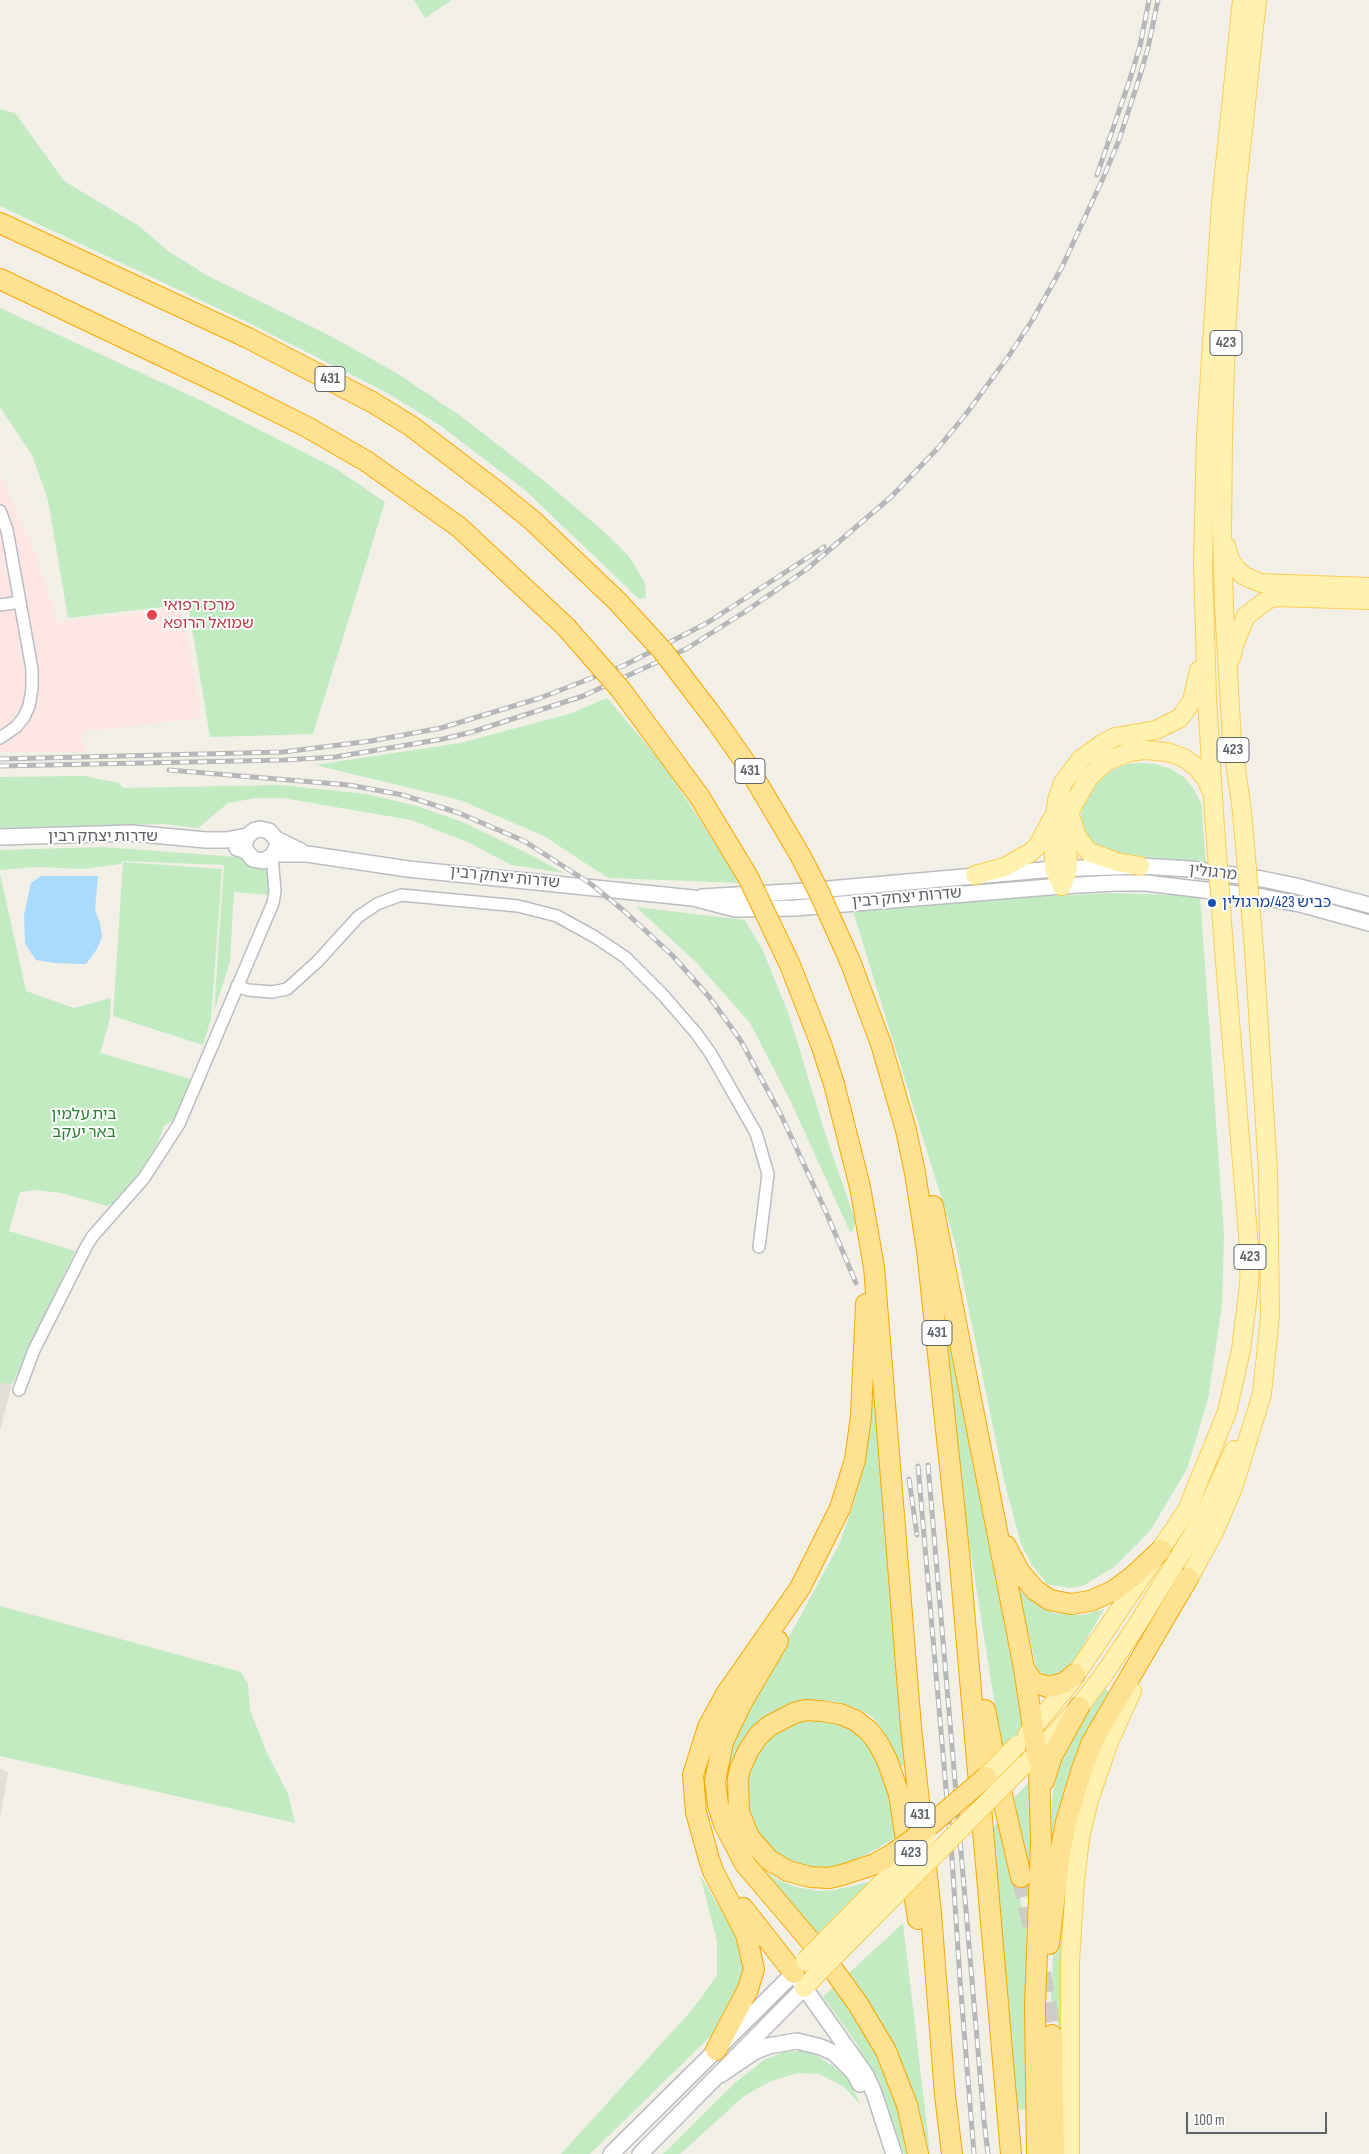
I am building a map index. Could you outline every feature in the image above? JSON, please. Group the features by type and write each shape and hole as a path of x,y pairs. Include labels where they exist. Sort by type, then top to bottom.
{"highway":[{"name":"431","path":"0,223 248,338 372,402 418,431 496,490 533,521 617,601 662,650 745,762 800,855 819,892 850,962 890,1073 914,1165 928,1250 959,1552 1011,2154"},
{"name":"431","path":"0,279 307,427 366,461 459,527 566,627 622,690 699,796 748,877 790,965 821,1044 850,1140 867,1226 875,1282 911,1727 931,1913 945,2095 952,2154"},
{"path":"890,1073 928,1183 946,1262 1024,1668 1034,1728 1042,1808"},
{"path":"867,1226 861,1416 852,1470 843,1508 835,1531 817,1570 730,1724 723,1742 715,1781 718,1805 724,1824 745,1864 824,1957 858,2004 886,2051 907,2105 918,2154"},
{"path":"716,2050 748,1989 754,1969 746,1934 713,1871 700,1827 693,1790 693,1775 708,1727 726,1694 800,1588 840,1508 852,1470"},
{"path":"988,1487 1006,1546 1019,1571 1034,1590 1050,1600 1071,1604 1090,1601 1113,1591 1132,1577 1161,1550"},
{"path":"959,1552 990,1740 1022,1877"},
{"path":"1035,2082 1054,1893 1073,1793 1092,1742 1188,1578"},
{"path":"1024,1668 1033,1682 1048,1687 1064,1683 1075,1674"},
{"path":"1037,2154 1035,2006 1042,1808 1046,1769 1059,1740 1078,1707"},
{"path":"945,2095 899,1794 887,1760 869,1731 855,1720 840,1714 806,1710 794,1713 769,1726 758,1736 748,1751 738,1779 739,1812 749,1837 769,1860 788,1871 810,1877 829,1878 875,1864 894,1853 916,1837 986,1777"},
{"path":"700,1827 705,1843 723,1878 805,1974"},
{"path":"1052,2035 1054,2154"}],"main road":[{"name":"423","path":"805,1974 986,1777 1034,1728 1075,1674 1187,1510 1227,1412 1241,1350 1250,1286 1250,1258 1212,793 1205,630 1204,500 1212,330 1221,204 1242,0"},
{"name":"423","path":"805,1974 1037,1753 1078,1707 1104,1674 1139,1622 1203,1518 1235,1448 1266,1347 1270,1308 1268,1171 1254,949 1242,812 1232,740 1222,535 1222,438 1227,321 1236,196 1257,0"},
{"path":"1222,535 1230,560 1244,576 1252,580 1277,585 1369,587"},
{"path":"1229,688 1231,659 1235,642 1246,616 1261,604 1276,597 1369,600"},
{"path":"975,875 1005,867 1031,852 1045,834 1054,814 1063,783 1081,759 1091,751 1115,738 1164,727 1180,718 1187,710 1197,683 1205,630"},
{"path":"1061,868 1068,819 1072,807 1083,786 1098,768 1119,755 1144,750 1168,752 1184,758 1205,777 1212,793"},
{"path":"1072,807 1072,820 1077,837 1089,852 1117,862 1140,866"},
{"path":"1054,814 1062,886"},
{"name":"שדרות יצחק רבין","path":"270,853 273,835 265,829 255,830 246,844 249,856 270,853 294,848 317,856 408,869 693,898 806,891 1061,868"},
{"name":"שדרות יצחק רבין","path":"0,837 131,833 246,844"},
{"name":"מרגולין","path":"1061,868 1140,866 1191,869 1262,879 1367,904"},
{"name":"מרגולין","path":"1062,886 1115,882 1180,886 1264,896 1369,923"},
{"name":"שדרות יצחק רבין","path":"693,898 725,908 772,908 1062,886"},
{"path":"1070,2154 1070,1962 1075,1881 1080,1838 1089,1800 1122,1710 1218,1522 1233,1488 1262,1394 1266,1347"},
{"path":"611,2154 716,2050 805,1974"},
{"path":"640,2154 720,2075 805,1974"},
{"path":"805,1974 866,2075 874,2093 892,2154"},
{"path":"720,2075 754,2052 768,2046 797,2041 821,2047 834,2053 854,2073 871,2103 892,2154"}],"street":[{"path":"0,511 6,530 32,669 32,694 24,717 16,727 0,738"},
{"path":"0,606 20,602"},
{"path":"19,1390 34,1350 92,1236 144,1178 179,1124 273,903 269,881 270,853"},
{"path":"237,986 248,990 272,992 287,988 318,962 358,917 377,904 401,895 518,906 558,916 596,937 624,957 669,1001 711,1054 756,1133 768,1174 759,1248"}],"shaded area":[{"name":"מרכז רפואי שמואל הרופא","path":"0,474 32,545 58,622 182,607 201,718 81,732 84,752 0,752"},
{"path":"0,1383 12,1384 0,1431"},
{"path":"0,1768 8,1772 0,1817"}],"green space":[{"path":"414,0 452,0 425,18"},
{"path":"0,109 15,113 64,181 139,226 168,251 208,276 325,333 395,372 462,417 543,480 600,528 628,555 645,583 646,598 639,599 525,490 438,424 382,390 245,321 0,206"},
{"path":"0,308 200,400 335,468 385,502 313,734 210,737 188,604 68,618 48,500 32,455 0,407"},
{"path":"607,698 663,764 741,883 608,878 544,836 460,800 315,765 460,743 569,714"},
{"path":"1128,764 1156,764 1171,769 1185,778 1194,789 1201,803 1206,864 1120,854 1106,850 1086,838 1082,829 1081,817 1083,804 1091,790 1102,777 1115,769"},
{"path":"84,776 119,783 123,788 280,785 366,794 417,806 465,823 564,873 511,865 470,843 411,820 283,798 256,798 228,803 198,828 164,824 0,828 0,777"},
{"path":"104,847 276,860 273,881 267,895 234,892 230,962 214,1012 224,865 122,861 121,864 83,869 36,867 0,870 0,850"},
{"path":"123,862 222,869 211,1019 203,1045 113,1016"},
{"name":"בית עלמין באר יעקב","path":"0,874 26,991 74,1008 111,998 110,1019 100,1053 191,1079 177,1118 164,1126 158,1143 137,1176 113,1203 107,1206 61,1193 37,1190 20,1192 9,1231 75,1251 12,1384 0,1383"},
{"path":"1113,893 1200,896 1224,1236 1222,1306 1208,1399 1187,1469 1150,1531 1114,1567 1083,1586 1068,1588 1047,1584 1032,1565 1021,1544 1004,1480 955,1242 853,911 986,899"},
{"path":"636,907 745,920 763,951 789,1015 825,1133 856,1223 851,1234 791,1102 750,1023 696,962"},
{"path":"942,1321 951,1321 1028,1724 1002,1750 960,1485"},
{"path":"879,1387 908,1764 900,1767 885,1734 873,1717 857,1708 833,1701 805,1700 786,1706 766,1718 732,1774 720,1773 744,1715 839,1545 853,1505 861,1468 868,1388"},
{"path":"1018,1589 1035,1603 1053,1613 1084,1615 1104,1609 1069,1670 1058,1677 1046,1675 1037,1670"},
{"path":"0,1606 241,1672 248,1684 250,1710 267,1753 288,1794 295,1823 0,1756"},
{"path":"1103,1685 1110,1695 1055,1850 1049,1849 1052,1800 1061,1752"},
{"path":"807,1719 838,1723 851,1728 863,1737 879,1763 891,1796 898,1836 840,1867 812,1868 792,1863 774,1853 757,1832 748,1810 748,1772 764,1742 785,1726"},
{"path":"1033,1778 1033,1859 1028,1875 1011,1801"},
{"path":"1000,1818 1026,1922 1030,2110 1016,2109 992,1830"},
{"path":"756,1865 776,1879 796,1887 819,1891 835,1890 874,1881 816,1935"},
{"path":"700,1875 742,1946 745,1978 722,2025 590,2154 561,2154 691,2011 717,1976 717,1941"},
{"path":"1064,1876 1070,1877 1064,2022 1060,2032 1051,1999 1053,1956"},
{"path":"903,1923 930,2152 901,2067 848,1974"},
{"path":"835,1985 875,2049 897,2108 908,2154 904,2154 878,2079 854,2040 823,1997"},
{"path":"802,2051 815,2055 833,2066 847,2078 861,2105 843,2086 819,2074 797,2073 769,2082 744,2096 680,2154 663,2154 736,2082 764,2060 784,2052"}],"water":[{"path":"41,876 98,876 95,910 100,923 102,937 97,949 86,964 54,963 36,960 25,944 24,915 31,883"}],"tunnel":[{"path":"1021,1877 1034,1932"},
{"path":"1041,1973 1052,2035"}],"railway":[{"path":"1097,175 1140,46 1149,0"},
{"path":"0,766 284,760 335,757 443,739 472,732 583,696 686,649 743,613 807,569 891,497 939,447 1008,357 1033,319 1062,267 1104,176 1119,140 1138,82 1148,48 1158,0"},
{"path":"0,759 283,752 371,741 441,728 540,698 625,665 707,623 824,547"},
{"path":"169,770 349,785 403,795 459,813 524,841 591,884 623,910 673,956 710,998 741,1041 781,1115 826,1212 856,1283"},
{"path":"928,1465 988,2154"},
{"path":"918,1466 952,1858 974,2154"},
{"path":"909,1479 917,1535"}],"place":[{"name":"מרכז רפואי שמואל הרופא","path":"152,615"},
{"name":"כביש 423/מרגולין","path":"1212,903"}]}
